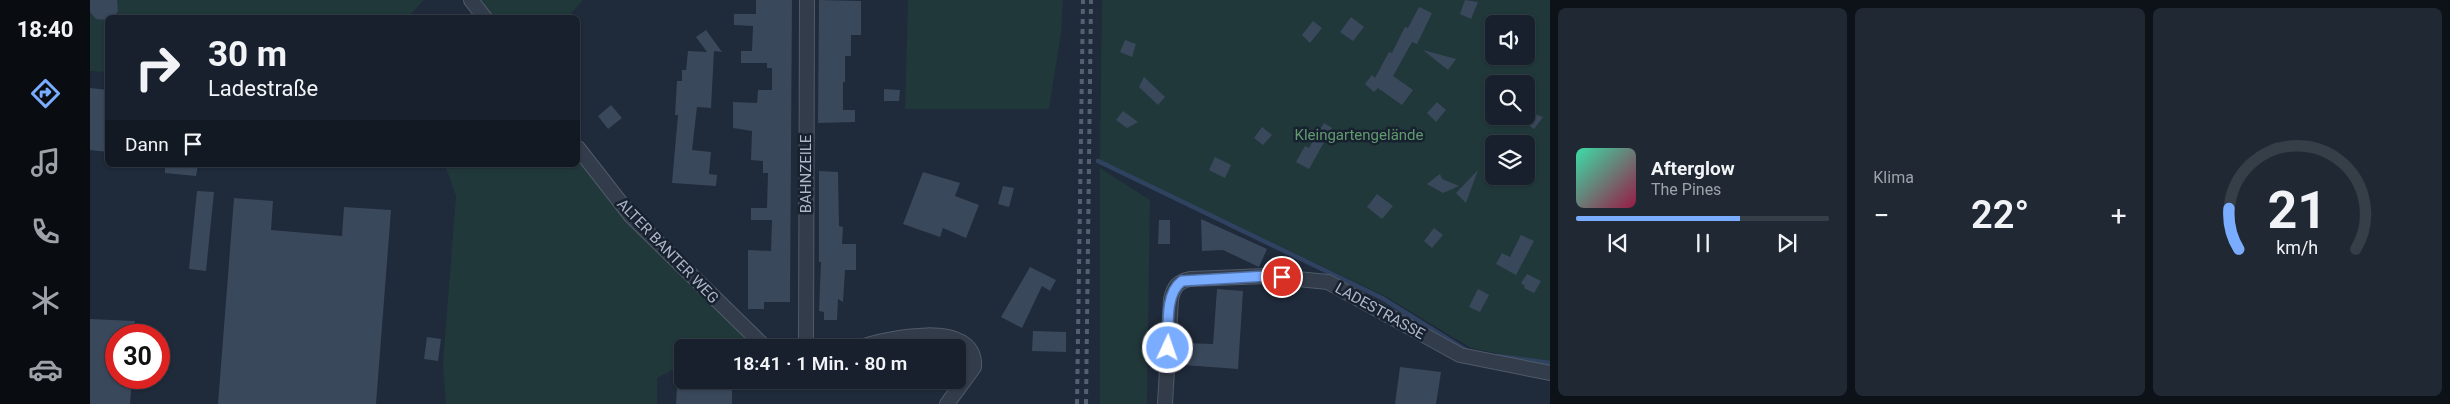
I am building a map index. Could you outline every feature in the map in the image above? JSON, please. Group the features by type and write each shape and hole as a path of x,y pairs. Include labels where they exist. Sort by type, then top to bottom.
{"street":[{"path":"471,0 483,15"},
{"name":"BAHNZEILE","path":"806,0 806,339"},
{"name":"ALTER BANTER WEG","path":"580,151 631,216 757,339"},
{"name":"LADESTRASSE","path":"1166,404 1171,298 1174,287 1182,281 1190,279 1267,276 1328,282 1460,355 1550,373"},
{"path":"897,339 914,335 954,339"},
{"path":"966,346 972,352 974,367 966,378"},
{"path":"947,404 958,389"}],"green space":[{"path":"90,0 424,0 410,15 105,15 105,72 90,71"},
{"path":"479,0 583,0 570,15 490,15"},
{"path":"908,0 1063,0 1061,33 1049,109 905,109"},
{"name":"Kleingartengelände","path":"1102,0 1550,0 1550,364 1471,348 1385,296 1100,161"},
{"path":"580,154 754,339 674,339 674,369 657,378 657,404 446,404 443,363 456,196 446,167 580,167"},
{"path":"1100,168 1150,200 1147,404 1100,404"}],"building":[{"path":"90,0 117,0 118,11 115,15 105,15 105,20 96,19 90,12"},
{"path":"756,0 792,0 790,302 764,302 764,309 748,309 748,250 771,251 772,220 751,220 751,208 767,208 768,173 763,173 763,161 751,160 752,131 733,128 733,102 757,103 758,90 772,90 772,68 767,68 767,63 741,63 741,51 752,51 753,26 734,25 734,14 756,14"},
{"path":"819,0 861,1 861,35 851,35 851,56 845,56 845,82 843,82 843,110 855,110 855,122 818,123"},
{"path":"1465,0 1478,2 1471,19 1460,14"},
{"path":"1419,7 1432,13 1417,44 1412,42 1393,76 1413,90 1402,105 1378,88 1374,92 1365,84 1372,75 1375,78 1389,52 1392,53 1405,27 1408,28"},
{"path":"1351,17 1364,27 1353,41 1340,32"},
{"path":"1313,21 1322,28 1310,43 1302,35"},
{"path":"706,30 722,52 714,51 711,108 697,107 692,150 711,152 709,174 717,175 716,186 672,183 678,115 675,115 677,81 682,81 682,70 686,70 688,51 707,52 696,37"},
{"path":"1125,40 1136,44 1132,57 1120,52"},
{"path":"1423,50 1456,59 1448,70"},
{"path":"1144,77 1165,97 1158,105 1139,87"},
{"path":"90,88 105,90 105,152 90,150"},
{"path":"884,89 900,90 899,101 884,101"},
{"path":"1437,102 1446,110 1436,122 1427,113"},
{"path":"611,105 622,118 608,129 598,116"},
{"path":"1123,111 1138,122 1127,128 1116,120"},
{"path":"1535,114 1543,117 1534,129 1529,125 1535,125"},
{"path":"1324,123 1332,128 1309,169 1296,162 1305,146 1309,148"},
{"path":"1262,127 1272,135 1263,145 1254,138"},
{"path":"1215,157 1231,165 1225,178 1209,170"},
{"path":"165,167 198,167 196,176 165,173"},
{"path":"1478,170 1466,203 1456,193"},
{"path":"819,171 838,172 839,226 843,227 842,244 856,244 856,270 845,270 843,302 838,299 837,320 824,320 824,312 819,311 821,262 819,262"},
{"path":"923,172 960,183 955,196 979,205 966,238 943,228 940,237 903,224"},
{"path":"1440,174 1442,179 1459,186 1443,193 1427,184"},
{"path":"1003,186 1014,188 1009,207 998,204"},
{"path":"197,191 214,192 206,271 189,269"},
{"path":"1377,194 1393,206 1382,219 1367,207"},
{"path":"234,198 273,201 271,230 342,236 344,207 391,210 376,404 218,404"},
{"path":"1201,219 1267,249 1259,267 1223,250 1202,251"},
{"path":"1159,220 1170,220 1170,244 1158,244"},
{"path":"1434,228 1443,235 1432,248 1424,241"},
{"path":"1521,235 1534,241 1516,275 1496,264 1502,253 1510,257"},
{"path":"1030,267 1056,280 1050,291 1042,286 1022,328 1001,317"},
{"path":"1527,274 1541,281 1534,293 1524,288 1525,286 1521,283"},
{"path":"1217,289 1243,291 1238,369 1183,365 1184,343 1213,344"},
{"path":"1478,289 1489,295 1480,312 1469,307"},
{"path":"90,319 135,321 135,324 105,324 105,389 131,389 130,404 90,404"},
{"path":"1033,331 1066,332 1066,352 1032,351"},
{"path":"427,337 441,339 438,361 424,359"},
{"path":"1400,367 1441,372 1436,404 1395,404"},
{"path":"677,389 732,389 732,404 676,404"}],"waterway":[{"path":"1098,161 1382,298 1467,351"},
{"path":"1497,356 1550,363"}],"railway":[{"path":"1077,404 1083,0"},
{"path":"1086,404 1091,0"}],"route":[{"path":"1168,348 1171,298 1174,287 1182,281 1190,279 1282,277"}]}
